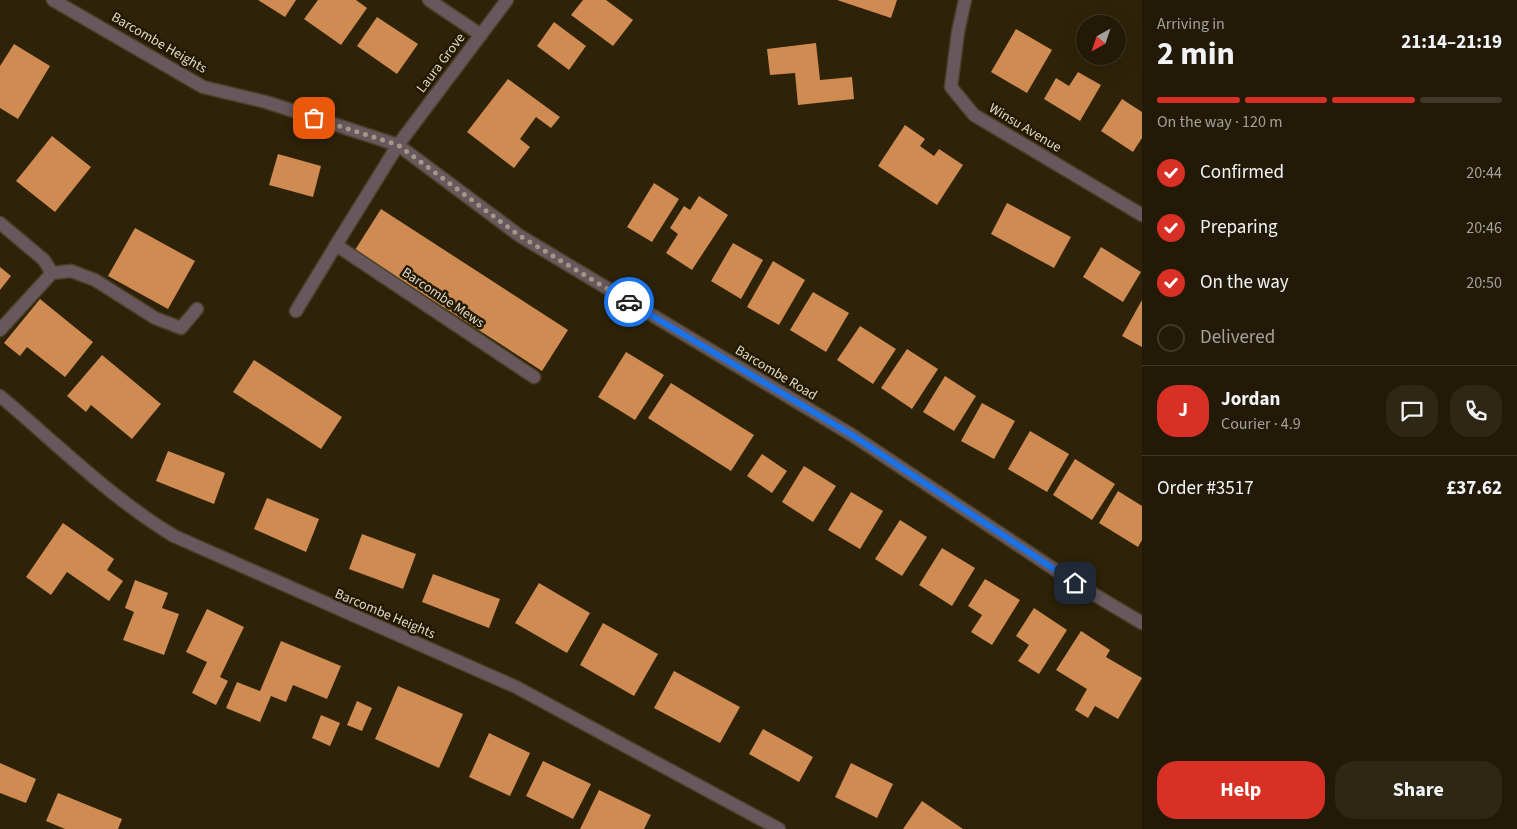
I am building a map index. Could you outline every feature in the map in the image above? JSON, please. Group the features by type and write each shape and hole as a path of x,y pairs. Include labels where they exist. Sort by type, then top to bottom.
{"street":[{"name":"Barcombe Heights","path":"53,0 203,87 266,102 398,145"},
{"path":"429,0 481,35"},
{"name":"Laura Grove","path":"398,145 507,0"},
{"name":"Winsu Avenue","path":"965,0 958,32 951,87 974,115 1142,215"},
{"path":"296,311 398,145"},
{"name":"Barcombe Road","path":"398,145 520,236 852,435 1075,583 1142,622"},
{"path":"0,222 44,260 52,273"},
{"name":"Barcombe Mews","path":"336,244 534,377"},
{"path":"0,330 52,273 71,271 95,280 155,318 180,328 197,309"},
{"name":"Barcombe Heights","path":"0,396 152,523 174,536 516,687 779,829"}],"building":[{"path":"258,0 296,0 285,17"},
{"path":"318,0 356,0 367,8 341,45 304,19"},
{"path":"583,0 606,0 633,20 613,46 571,15"},
{"path":"837,0 897,0 891,18"},
{"path":"377,17 418,44 397,74 357,46"},
{"path":"554,22 586,46 569,70 537,46"},
{"path":"1016,29 1052,50 1027,93 991,72"},
{"path":"816,43 820,80 852,77 854,99 798,105 795,73 770,75 767,49"},
{"path":"14,44 50,66 18,119 0,108 0,66"},
{"path":"1078,72 1101,85 1080,121 1044,99 1056,78 1069,86"},
{"path":"508,79 560,117 551,128 536,117 520,139 530,147 514,168 467,132"},
{"path":"1122,99 1142,112 1142,138 1133,152 1101,131"},
{"path":"905,125 925,139 920,146 934,156 939,149 963,165 937,205 878,166"},
{"path":"52,136 91,167 55,212 16,181"},
{"path":"278,154 321,166 313,197 269,185"},
{"path":"654,183 679,199 652,242 627,227"},
{"path":"699,196 728,215 692,270 666,253 678,234 670,228 684,206 690,210"},
{"path":"1007,203 1071,237 1054,268 991,234"},
{"path":"381,209 568,330 542,371 355,250"},
{"path":"135,228 195,261 168,309 108,276"},
{"path":"733,243 763,260 741,299 711,281"},
{"path":"1101,247 1141,272 1123,302 1083,277"},
{"path":"773,261 805,280 779,325 747,307"},
{"path":"0,267 11,276 0,290"},
{"path":"813,292 849,313 826,352 790,330"},
{"path":"40,299 93,342 65,377 27,347 20,356 4,343"},
{"path":"1142,300 1142,347 1122,336"},
{"path":"860,326 896,349 873,384 837,360"},
{"path":"907,349 938,369 912,409 881,388"},
{"path":"626,352 664,375 635,420 598,397"},
{"path":"102,355 161,404 132,439 91,405 86,412 67,396"},
{"path":"254,360 342,417 321,449 233,392"},
{"path":"945,376 976,396 954,431 923,412"},
{"path":"671,383 754,435 731,471 648,418"},
{"path":"982,403 1015,421 994,459 961,441"},
{"path":"1030,431 1069,454 1047,492 1008,469"},
{"path":"168,451 225,473 214,504 156,481"},
{"path":"762,454 787,471 772,493 747,476"},
{"path":"1075,459 1115,484 1092,520 1053,495"},
{"path":"804,466 836,486 813,522 782,502"},
{"path":"1118,491 1142,506 1142,540 1138,547 1099,523"},
{"path":"851,492 883,511 860,549 828,530"},
{"path":"267,498 319,519 306,552 254,529"},
{"path":"900,520 927,537 902,576 875,559"},
{"path":"63,523 114,559 107,570 123,581 109,601 67,572 51,595 26,577"},
{"path":"362,534 416,554 403,589 349,569"},
{"path":"942,548 975,568 952,606 919,585"},
{"path":"433,574 500,599 489,628 422,602"},
{"path":"985,579 1020,600 992,645 971,632 982,615 968,606"},
{"path":"135,580 168,593 162,608 179,614 164,655 123,640 134,612 125,608"},
{"path":"539,583 590,613 567,653 515,623"},
{"path":"1034,608 1067,630 1039,674 1018,661 1029,645 1016,636"},
{"path":"207,609 244,627 220,677 228,681 216,705 192,693 207,662 186,652"},
{"path":"603,623 658,654 634,696 580,665"},
{"path":"1081,631 1110,650 1106,657 1142,678 1118,719 1095,706 1088,718 1075,710 1087,689 1056,670"},
{"path":"281,641 341,666 327,699 293,685 286,702 271,696 260,722 226,708 237,682 260,691"},
{"path":"674,671 740,707 720,743 654,708"},
{"path":"398,686 463,714 439,768 375,739"},
{"path":"357,701 372,708 362,731 347,725"},
{"path":"321,715 340,723 330,746 312,738"},
{"path":"763,729 813,757 799,782 749,754"},
{"path":"489,733 530,753 510,796 469,777"},
{"path":"543,761 591,784 573,819 526,796"},
{"path":"0,763 36,779 26,803 0,793"},
{"path":"851,763 893,784 877,818 835,797"},
{"path":"599,790 651,815 644,829 580,829"},
{"path":"58,793 122,819 118,829 65,829 46,821"},
{"path":"922,801 963,829 903,829"}],"way so far":[{"path":"314,118 398,145 520,236 629,302"}],"route":[{"path":"629,302 852,435 1075,583"}]}
